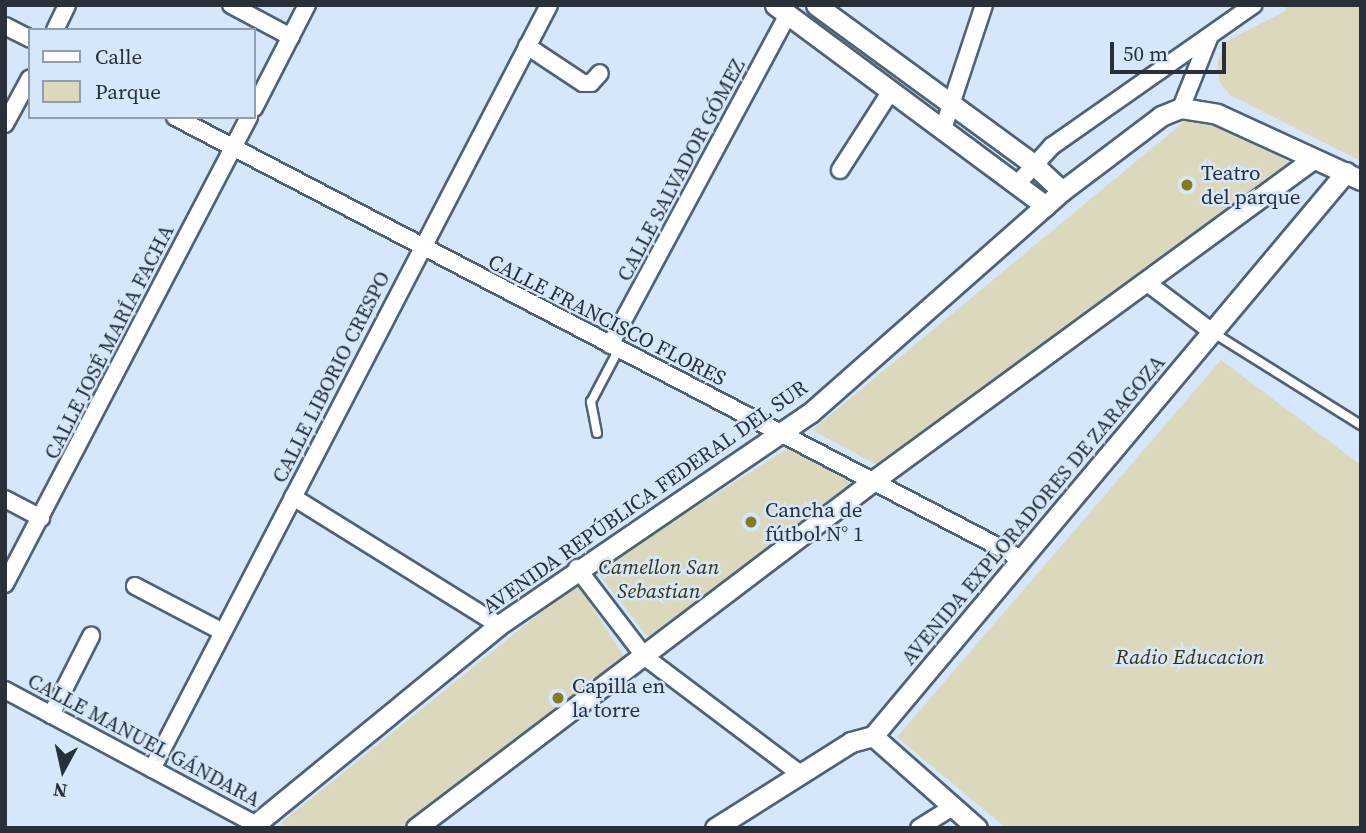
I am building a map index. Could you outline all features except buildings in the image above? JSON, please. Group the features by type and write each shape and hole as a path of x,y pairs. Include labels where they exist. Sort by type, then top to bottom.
{"street":[{"path":"56,28 67,5"},
{"path":"231,5 291,37"},
{"path":"256,104 307,5"},
{"name":"CALLE LIBORIO CRESPO","path":"152,769 549,5"},
{"path":"816,5 1032,163 1062,191"},
{"path":"943,129 984,5"},
{"path":"1019,181 1032,163 1253,5"},
{"path":"781,10 943,129 1019,181 1046,206"},
{"name":"CALLE SALVADOR GÓMEZ","path":"615,347 781,10"},
{"path":"5,26 28,38"},
{"path":"832,46 844,26"},
{"path":"1209,38 1181,108 1217,114 1353,176"},
{"path":"527,46 583,83 591,83 600,73"},
{"path":"5,124 28,82"},
{"path":"841,170 891,91"},
{"name":"AVENIDA REPÚBLICA FEDERAL DEL SUR","path":"256,826 499,625 577,568 782,435 908,331 1062,191 1143,127 1181,108"},
{"name":"CALLE FRANCISCO FLORES","path":"179,119 1022,559"},
{"name":"CALLE JOSÉ MARÍA FACHA","path":"5,584 248,119"},
{"path":"416,828 645,657 873,481 1313,159"},
{"name":"AVENIDA EXPLORADORES DE ZARAGOZA","path":"715,828 851,742 873,736 1211,331 1353,176"},
{"path":"1146,282 1211,331"},
{"path":"293,497 499,625"},
{"path":"5,499 41,518"},
{"path":"577,568 645,657 799,773"},
{"path":"135,586 223,632"},
{"path":"51,715 92,636"},
{"name":"CALLE MANUEL GÁNDARA","path":"5,690 256,826"},
{"path":"873,736 977,828"},
{"path":"919,828 952,807"}],"lane":[{"path":"1211,331 1361,425"},
{"path":"597,433 591,402 615,347"}],"green space":[{"path":"1287,5 1361,5 1361,161 1230,95 1220,83 1217,64 1225,42 1285,11"},
{"path":"1192,115 1210,118 1294,165 883,468 812,430"},
{"name":"Radio Educacion","path":"1221,360 1361,465 1361,828 1006,828 897,737"},
{"name":"Camellon San Sebastian","path":"790,447 861,487 649,639 596,570"},
{"path":"577,583 625,658 399,828 288,828 281,823"}],"place":[{"name":"Teatro del parque","path":"1187,185"},
{"name":"Cancha de fútbol N° 1","path":"751,522"},
{"name":"Capilla en la torre","path":"558,698"}]}
